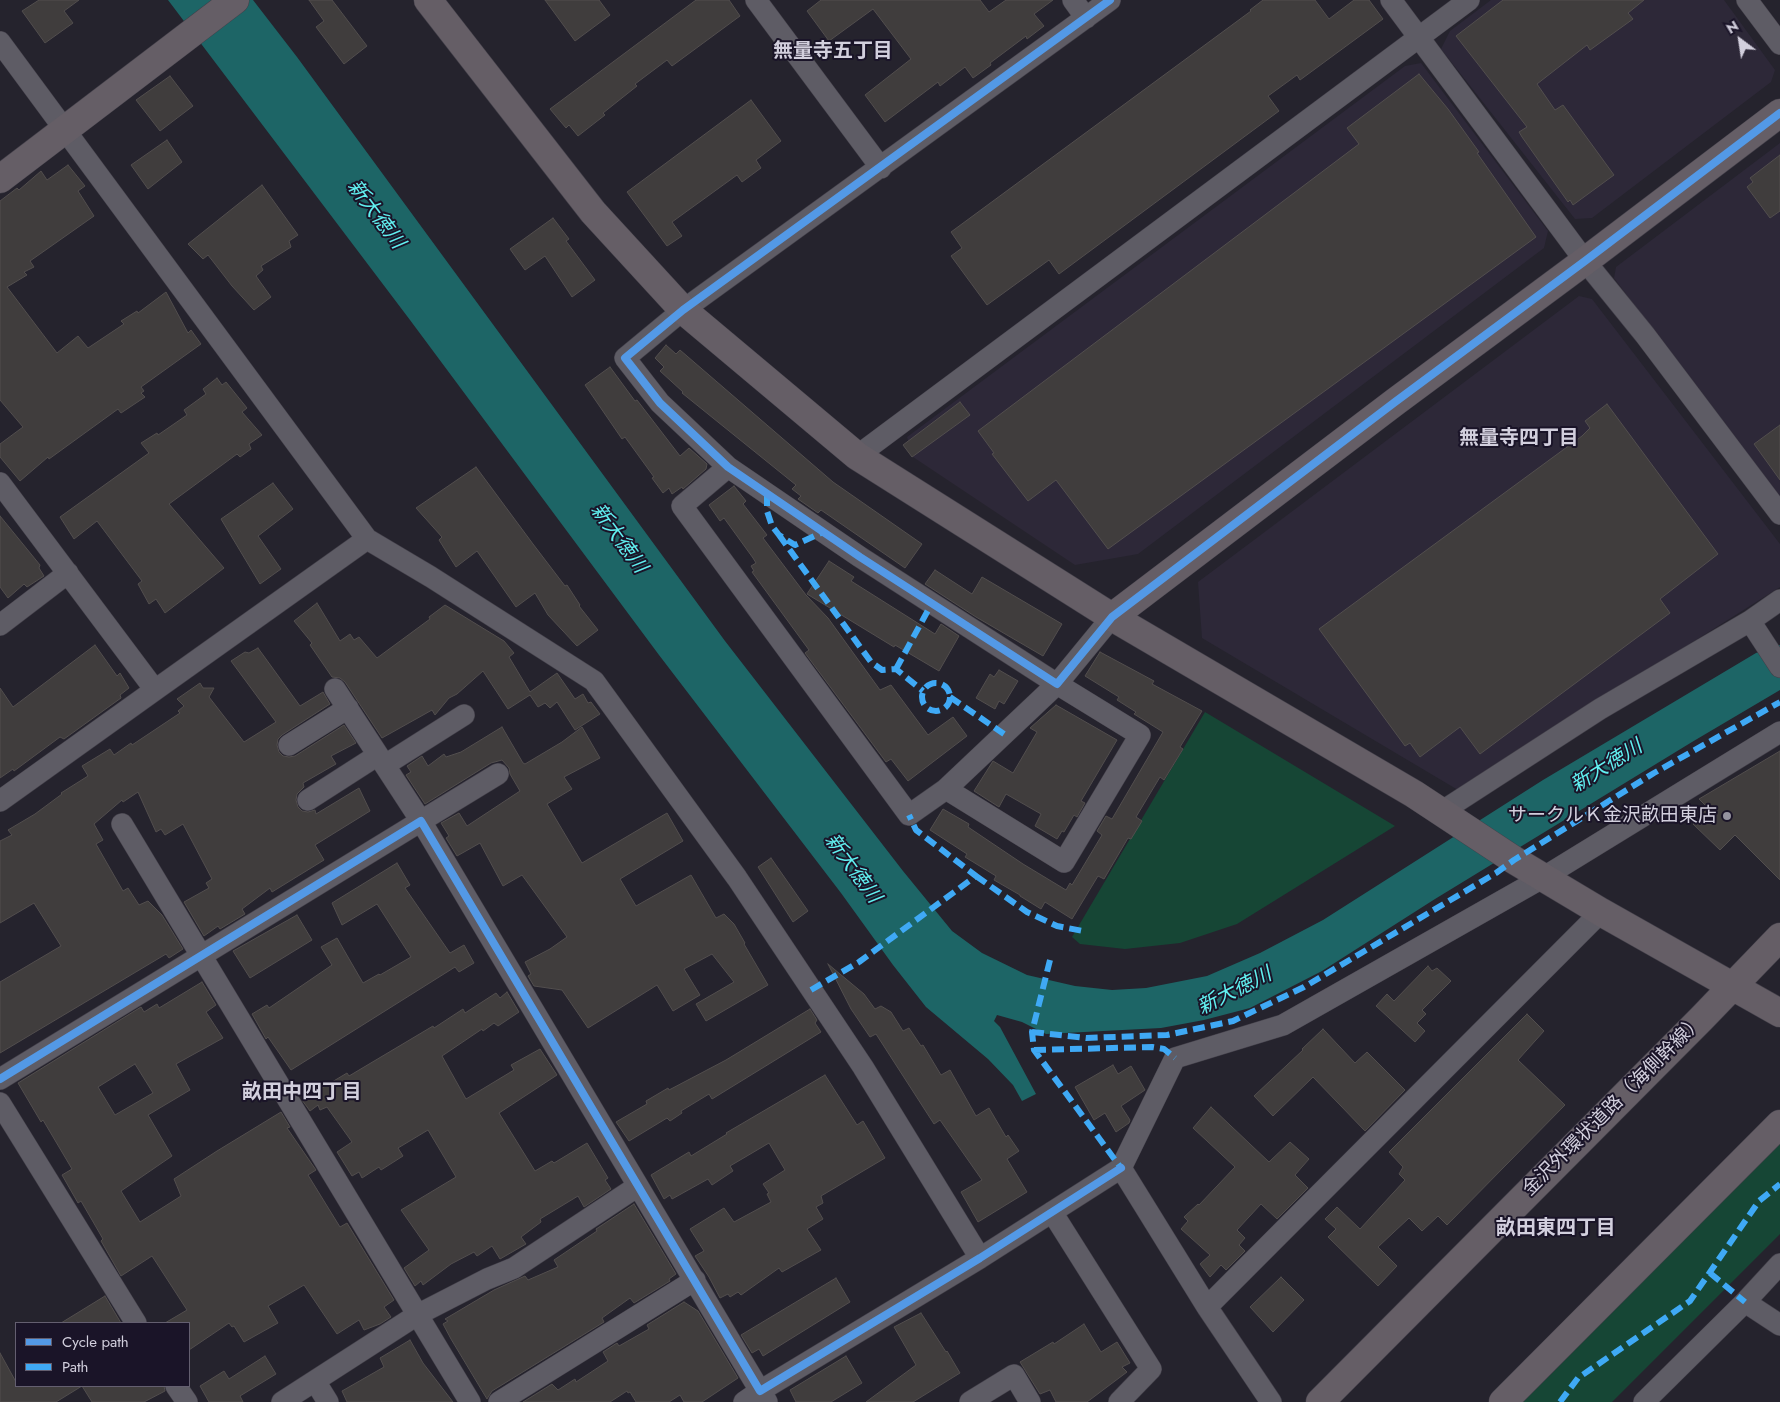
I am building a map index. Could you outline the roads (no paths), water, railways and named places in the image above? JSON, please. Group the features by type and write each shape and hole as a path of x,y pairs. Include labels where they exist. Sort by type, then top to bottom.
{"street":[{"path":"0,179 235,0"},
{"path":"428,0 592,212 683,310 856,456 1112,617 1414,794 1514,860 1780,1013"},
{"path":"756,0 881,168"},
{"path":"1073,0 1086,18"},
{"path":"946,788 1064,862 1140,735 860,557 728,467 660,403 625,358 683,310 1110,0"},
{"path":"1390,0 1585,261 1645,335 1780,514"},
{"path":"856,456 1469,0"},
{"path":"1747,0 1780,44"},
{"path":"0,42 368,539 594,681 737,878 858,1059 980,1258"},
{"path":"728,467 682,506 909,816 946,788 1057,684 1112,617 1780,112"},
{"path":"0,483 155,690"},
{"path":"0,801 368,539"},
{"path":"0,625 68,573"},
{"path":"1448,816 1600,709 1752,625 1780,600"},
{"path":"1752,625 1780,667"},
{"path":"336,689 421,821 695,1280 757,1398 1121,1168 1175,1058 1283,1025 1544,877 1780,732"},
{"path":"289,745 348,708"},
{"path":"308,800 464,715"},
{"path":"0,1078 498,774"},
{"path":"122,824 470,1402"},
{"path":"1207,1307 1602,912"},
{"name":"金沢外環状道路（海側幹線）","path":"1320,1402 1780,936"},
{"path":"0,1103 135,1322"},
{"path":"1503,1402 1780,1124"},
{"path":"1121,1168 1207,1307 1270,1402"},
{"path":"282,1402 417,1314 487,1279 514,1268 638,1186"},
{"path":"1052,1212 1152,1369 1119,1402"},
{"path":"1644,1402 1745,1302 1780,1264"},
{"path":"499,1402 695,1280"},
{"path":"1745,1302 1780,1325"},
{"path":"970,1402 1014,1375 1030,1402"},
{"path":"315,1381 328,1402"},
{"path":"177,1387 186,1402"}],"water":[{"name":"新大徳川","path":"168,0 253,0 297,57 725,641 903,871 952,931 982,953 1027,975 1075,986 1112,990 1146,988 1207,976 1260,953 1323,920 1543,780 1756,653 1780,645 1780,690 1435,899 1322,971 1250,1008 1204,1020 1161,1028 1046,1034 1022,1022 997,1015 994,1021 1000,1027 1036,1094 1022,1101 1013,1085 988,1059 926,1007 893,965 841,893 659,655 410,320"}],"place":[{"name":"サークルＫ金沢畝田東店","path":"1727,816"}],"district":[{"name":"無量寺五丁目","path":"833,52"},
{"name":"無量寺四丁目","path":"1519,439"},
{"name":"畝田中四丁目","path":"302,1093"},
{"name":"畝田東四丁目","path":"1556,1229"}]}
